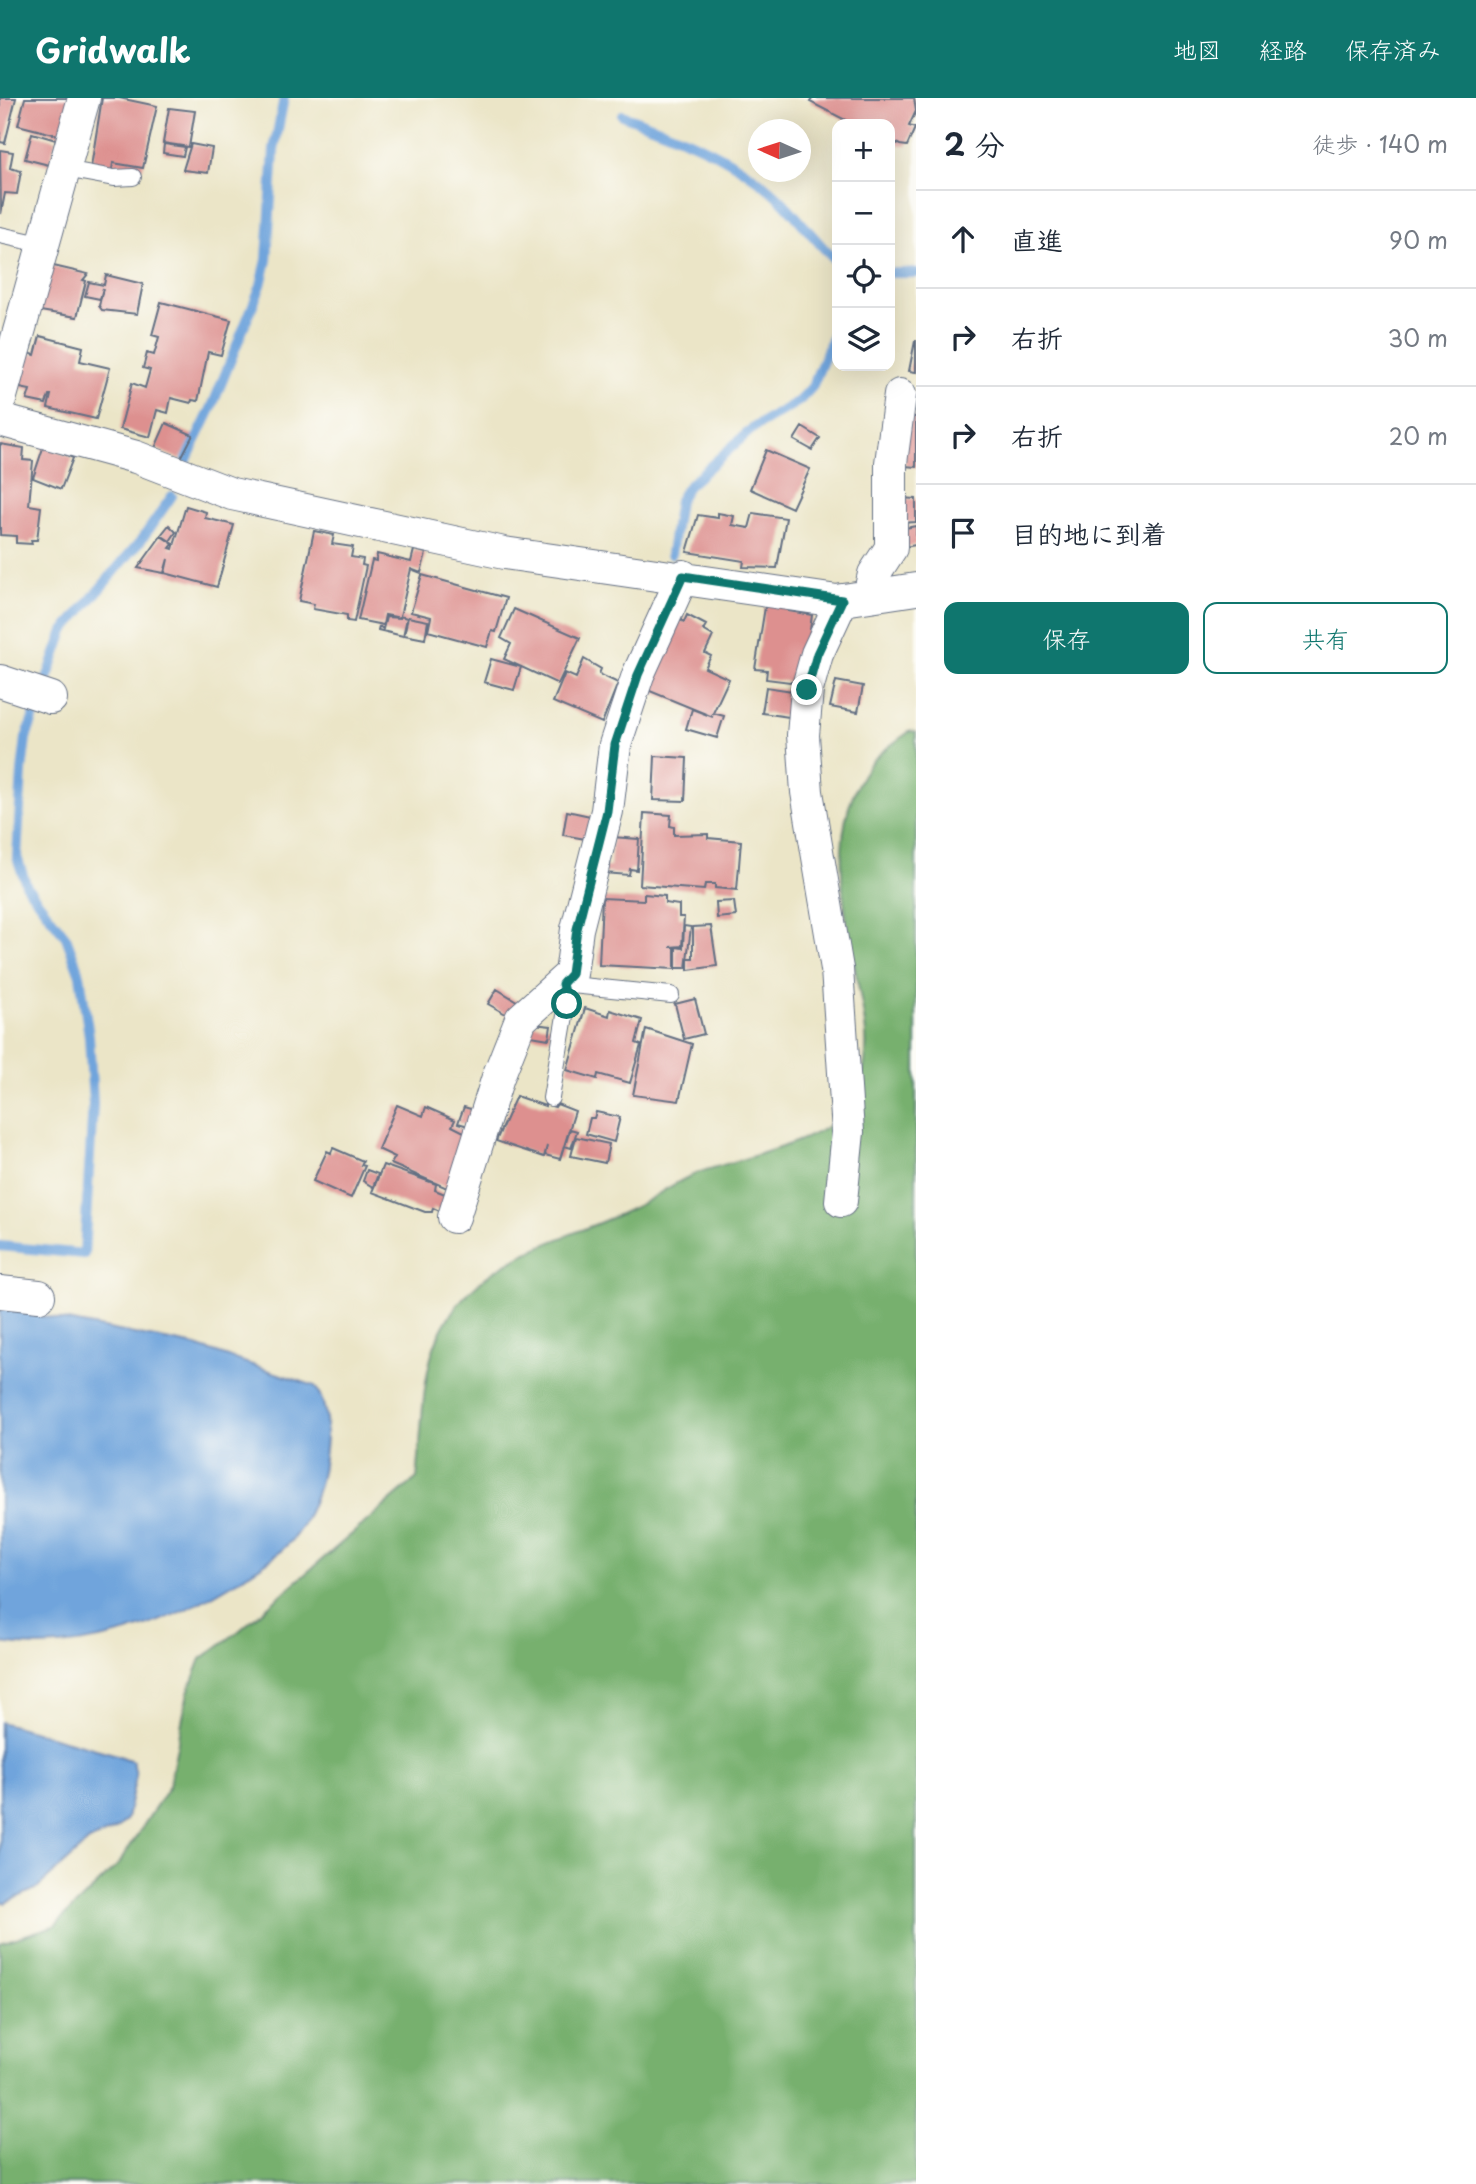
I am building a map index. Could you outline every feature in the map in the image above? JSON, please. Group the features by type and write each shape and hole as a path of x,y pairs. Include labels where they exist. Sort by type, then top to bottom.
{"street":[{"path":"0,400 84,98"},
{"path":"841,1200 848,1132 837,969 807,792 803,735 807,690 817,654 891,548 891,463 900,395"},
{"path":"0,420 136,457 232,494 394,532 504,552 855,598 916,589"},
{"path":"454,1217 498,1077 522,1019 571,974 577,929 607,811 615,745 638,675 683,576"},
{"path":"0,681 51,698"},
{"path":"0,1292 38,1296"}],"lane":[{"path":"65,169 114,178 133,177"},
{"path":"0,235 45,245"},
{"path":"551,1098 567,1004 562,984 671,995"}],"green space":[{"path":"910,731 916,732 916,2184 0,2184 0,1943 54,1926 118,1865 169,1786 188,1692 201,1659 239,1631 417,1478 428,1369 438,1337 454,1309 474,1287 497,1269 523,1255 635,1207 691,1175 799,1141 834,1122 848,1106 863,1072 866,1040 842,877 846,819 855,791 869,765"}],"water":[{"path":"0,1308 196,1346 315,1386 325,1412 324,1458 313,1503 297,1534 268,1561 216,1594 158,1622 96,1640 64,1645 0,1643"},
{"path":"0,1722 133,1761 136,1775 127,1819 118,1828 89,1841 36,1889 5,1903 0,1903"}],"building":[{"path":"0,98 16,98 5,143 0,142"},
{"path":"25,98 74,98 65,137 18,125"},
{"path":"102,98 119,98 157,106 143,168 113,163 112,170 91,167"},
{"path":"813,98 914,98 916,111 909,126 915,128 907,146 900,145 895,142 895,119 843,119 810,102"},
{"path":"169,108 195,111 189,147 163,143"},
{"path":"32,133 56,140 49,165 25,159"},
{"path":"164,144 185,147 183,156 163,153"},
{"path":"191,144 212,148 208,173 183,170"},
{"path":"0,150 13,152 10,168 21,171 17,194 5,193 1,214"},
{"path":"45,264 88,274 83,280 86,281 77,317 34,310"},
{"path":"106,275 143,284 137,314 102,310 99,306 103,288 100,299 85,296 89,282 104,285"},
{"path":"161,302 231,320 221,355 208,352 198,401 192,400 191,403 171,398 168,413 157,410 150,437 120,429 132,383 145,388 150,370 143,368 147,353 154,355 159,337 152,335"},
{"path":"40,336 83,347 80,361 110,368 96,419 48,408 51,395 46,404 27,400 30,390 20,388 28,353 35,355"},
{"path":"916,341 916,372 909,371"},
{"path":"905,416 916,417 916,467 905,466"},
{"path":"166,423 193,435 180,460 155,448"},
{"path":"802,427 820,438 812,450 794,440"},
{"path":"0,444 24,448 23,460 33,461 29,505 41,507 37,540 31,540 32,544 16,543 16,536 0,535"},
{"path":"44,445 73,458 61,489 33,478"},
{"path":"766,450 810,469 792,508 750,489"},
{"path":"900,498 916,499 916,522 900,523"},
{"path":"186,506 206,512 205,518 234,525 217,587 165,573 168,559 164,573 138,568 161,536 173,544 170,548 173,549"},
{"path":"718,513 734,516 732,525 749,528 753,513 786,518 777,568 743,567 744,561 687,552 698,515 718,518"},
{"path":"169,525 176,532 170,541 161,535"},
{"path":"916,526 916,545 904,547 900,529"},
{"path":"314,531 334,535 332,544 353,547 351,557 363,559 362,565 366,566 354,622 347,621 347,615 313,609 314,604 299,601"},
{"path":"414,550 426,553 421,573 411,569 400,616 407,618 403,636 378,630 379,626 383,629 386,617 401,618 385,615 383,625 358,620 372,560 376,561 377,554 411,562"},
{"path":"422,575 506,598 496,632 492,631 487,647 428,631 431,617 411,612"},
{"path":"768,602 789,605 788,611 812,615 804,675 798,683 766,679 767,670 755,669"},
{"path":"514,609 580,638 558,684 504,659 511,644 501,638"},
{"path":"687,615 706,625 703,630 713,636 705,653 711,656 705,668 729,679 713,713 724,716 717,738 686,729 692,709 713,717 645,689 676,618 684,622"},
{"path":"408,617 428,621 425,639 404,635"},
{"path":"491,659 521,667 514,690 484,682"},
{"path":"584,659 601,669 599,674 618,683 602,723 553,702 565,673 576,678"},
{"path":"836,681 863,686 858,712 830,707"},
{"path":"766,687 799,692 796,718 762,713"},
{"path":"655,756 687,758 685,801 653,800"},
{"path":"567,811 595,817 591,840 563,835"},
{"path":"644,813 671,815 670,826 674,827 674,835 708,834 708,838 741,841 737,890 715,888 715,884 705,884 704,890 640,885"},
{"path":"612,837 639,839 637,870 630,869 629,875 604,873 604,867 610,867"},
{"path":"644,894 665,896 665,903 679,905 679,917 684,917 682,946 670,947 675,947 675,969 599,965 602,898 644,900"},
{"path":"734,901 736,916 717,918 716,902"},
{"path":"684,926 691,927 686,968 676,968 676,947 683,948"},
{"path":"711,926 717,966 688,970 688,958 693,958 693,927"},
{"path":"497,989 520,1003 511,1017 488,1004"},
{"path":"695,999 704,1034 684,1039 675,1004"},
{"path":"585,1008 609,1016 610,1010 642,1020 636,1043 641,1045 630,1083 598,1074 597,1079 567,1070"},
{"path":"533,1024 551,1026 549,1039 531,1036"},
{"path":"646,1029 692,1044 679,1101 633,1095"},
{"path":"516,1096 545,1106 555,1107 557,1104 575,1111 560,1159 545,1155 547,1146 544,1157 496,1141"},
{"path":"397,1105 423,1116 426,1107 455,1120 452,1126 470,1135 447,1188 391,1164 395,1157 378,1149"},
{"path":"464,1107 477,1111 472,1127 458,1123"},
{"path":"596,1112 620,1117 614,1142 586,1134 590,1118 594,1118"},
{"path":"570,1129 577,1131 571,1148 565,1146"},
{"path":"576,1137 609,1144 605,1163 571,1156"},
{"path":"333,1148 363,1161 361,1165 365,1166 351,1198 313,1181 327,1151 331,1153"},
{"path":"383,1165 436,1184 435,1190 450,1196 444,1213 433,1208 432,1212 425,1212 372,1192"},
{"path":"367,1170 378,1174 373,1187 363,1181"}],"waterway":[{"path":"187,459 211,409 261,285 267,260 274,150 284,98"},
{"path":"622,115 705,148 744,170 779,198 832,257"},
{"path":"895,273 916,273"},
{"path":"671,554 679,500 688,486 753,428 799,401 812,387 832,339"},
{"path":"0,1246 84,1254 93,1104 89,1036 80,975 66,937 27,887 17,857 26,738 64,631 142,539 172,496"}],"route":[{"path":"567,1004 562,984 571,974 577,929 607,811 615,745 638,675 683,576 842,600 817,654 807,690"}]}
